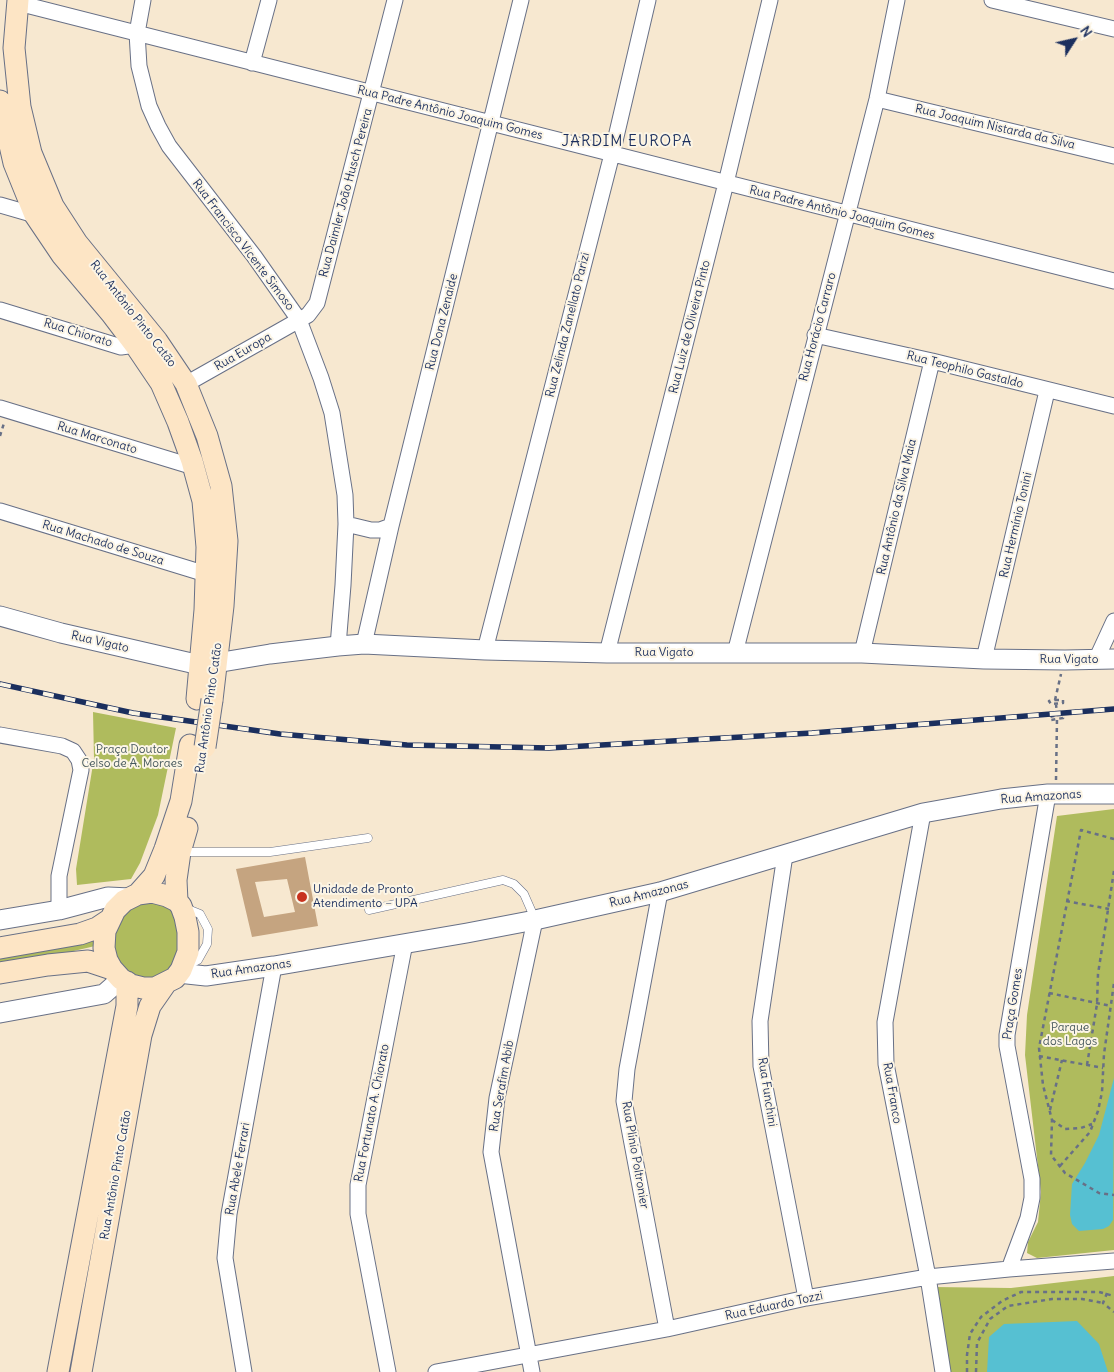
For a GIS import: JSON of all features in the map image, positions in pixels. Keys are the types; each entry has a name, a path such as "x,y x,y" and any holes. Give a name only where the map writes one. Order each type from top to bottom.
{"main road":[{"name":"Rua Antônio Pinto Catão","path":"18,2 14,48 20,107 31,154 54,206 77,243 157,341 186,384 207,436 221,486 226,541 224,606 208,664 198,746 195,800 180,852 176,880 179,904"},
{"name":"Rua Antônio Pinto Catão","path":"0,101 14,163 35,215 62,255 136,346 161,383 178,422 203,501 207,547 205,610 208,664"},
{"name":"Rua Antônio Pinto Catão","path":"123,905 154,876 166,849 198,746"},
{"path":"0,948 80,934 97,928 123,905 152,892 167,896 179,904 188,932 188,952 175,976 155,988 143,988 88,961 0,973"},
{"path":"120,977 107,960 104,948 105,931 123,905"},
{"name":"Rua Antônio Pinto Catão","path":"81,1372 141,1035 150,1006 175,976"},
{"name":"Rua Antônio Pinto Catão","path":"58,1372 127,1006 120,977"}],"street":[{"name":"Rua Francisco Vicente Simoso","path":"143,0 136,33 139,66 149,106 169,146 254,256 299,320 332,413 345,496 346,524 344,585 338,646"},
{"path":"252,63 268,0"},
{"name":"Rua Daimler João Husch Pereira","path":"299,320 308,315 317,303 395,0"},
{"name":"Rua Dona Zenaide","path":"364,644 391,526 521,0"},
{"name":"Rua Zelinda Zanellato Parizi","path":"485,650 612,154 648,0"},
{"name":"Rua Luiz de Oliveira Pinto","path":"607,653 726,183 770,0"},
{"name":"Rua Horácio Carraro","path":"736,653 815,335 848,214 876,99 897,0"},
{"path":"992,0 1114,29"},
{"name":"Rua Padre Antônio Joaquim Gomes","path":"18,2 1114,282"},
{"name":"Rua Joaquim Nistarda da Silva","path":"876,99 1114,156"},
{"path":"0,205 35,215"},
{"name":"Rua Chiorato","path":"0,310 121,346 136,346 157,341"},
{"name":"Rua Europa","path":"186,384 299,320"},
{"name":"Rua Teophilo Gastaldo","path":"815,335 932,361 1047,391 1114,406"},
{"name":"Rua Antônio da Silva Maia","path":"862,653 932,361"},
{"name":"Rua Hermínio Tonini","path":"984,659 1047,391"},
{"name":"Rua Marconato","path":"0,408 194,468"},
{"name":"Rua Machado de Souza","path":"0,511 206,574"},
{"path":"346,524 370,530 380,530 391,526"},
{"name":"Rua Vigato","path":"0,616 61,632 208,664 270,654 364,644 485,650 607,653 862,653 984,659 1105,659"},
{"path":"1105,659 1114,621"},
{"path":"0,735 62,746 73,751 79,760 81,770 60,876 59,910"},
{"name":"Rua Amazonas","path":"175,976 206,976 274,966 535,920 660,892 924,814 1001,799 1052,794 1114,794"},
{"name":"Praça Gomes","path":"1009,1269 1028,1218 1032,1198 1032,1180 1007,1046 1007,1035 1052,794"},
{"name":"Rua Franco","path":"924,814 885,1022 886,1064 928,1277 943,1372"},
{"name":"Rua Funchini","path":"785,855 760,1021 761,1066 806,1298"},
{"name":"Rua Plínio Poltronier","path":"660,892 627,1069 624,1101 667,1329"},
{"path":"0,920 59,910 108,897 123,905"},
{"name":"Rua Serafim Abib","path":"532,1372 491,1152 497,1098 535,920"},
{"name":"Rua Fortunato A. Chiorato","path":"388,1372 358,1214 358,1185 405,943"},
{"name":"Rua Abele Ferrari","path":"244,1372 225,1258 229,1214 274,966"},
{"path":"0,1014 104,994 120,977"},
{"name":"Rua Eduardo Tozzi","path":"436,1372 667,1329 806,1298 928,1277 1114,1261"}],"lane":[{"path":"180,852 270,852 368,838"},
{"path":"369,910 503,880 514,884 524,894 535,920"}],"path":[{"path":"1052,794 1057,717 1055,702 1065,660"},
{"path":"1114,839 1081,830 1038,1048 1043,1085 1052,1120 1051,1154 1065,1173 1099,1193 1114,1195"},
{"path":"1087,1065 1097,1004 1098,974 1114,871"},
{"path":"1066,901 1109,909"},
{"path":"1060,1166 1090,1132 1093,1123 1102,1092 1103,1068 1114,983"},
{"path":"1049,993 1111,1006"},
{"path":"1040,1056 1103,1068"},
{"path":"1050,1110 1062,1060"},
{"path":"1052,1120 1065,1129 1081,1128 1093,1123"},
{"path":"967,1372 970,1334 981,1317 1002,1301 1021,1292 1107,1293 1114,1291"},
{"path":"1107,1293 1114,1296"},
{"path":"1103,1303 1107,1293"},
{"path":"976,1372 977,1344 990,1318 1008,1306 1052,1300 1082,1299 1103,1303 1114,1312"}],"green space":[{"name":"Praça Doutor Celso de A. Moraes","path":"93,712 176,728 158,815 140,863 131,879 77,885 76,869 94,758"},
{"name":"Parque dos Lagos","path":"1114,809 1114,1250 1037,1258 1027,1253 1028,1242 1038,1222 1041,1192 1025,1055 1027,1015 1057,816"},
{"path":"145,899 170,908 178,920 181,934 175,966 165,976 142,982 112,958 114,920"},
{"path":"97,934 95,946 44,958 0,965 0,953"},
{"path":"1114,1276 1114,1372 948,1372 934,1287 1011,1288"}],"water":[{"path":"1114,1078 1113,1220 1109,1226 1103,1229 1079,1231 1072,1224 1070,1215 1072,1184 1099,1135"},
{"path":"1077,1321 1099,1344 1108,1372 987,1372 989,1337 1004,1324"}],"building":[{"name":"Unidade de Pronto Atendimento – UPA","path":"305,857 318,926 252,937 236,869","holes":["287,879 295,912 264,917 255,882"]}],"railway":[{"path":"0,684 133,713 280,734 407,745 549,748 812,733 1114,709"}],"place":[{"name":"Unidade de Pronto Atendimento – UPA","path":"302,897"}],"district":[{"name":"JARDIM EUROPA","path":"627,142"}]}
